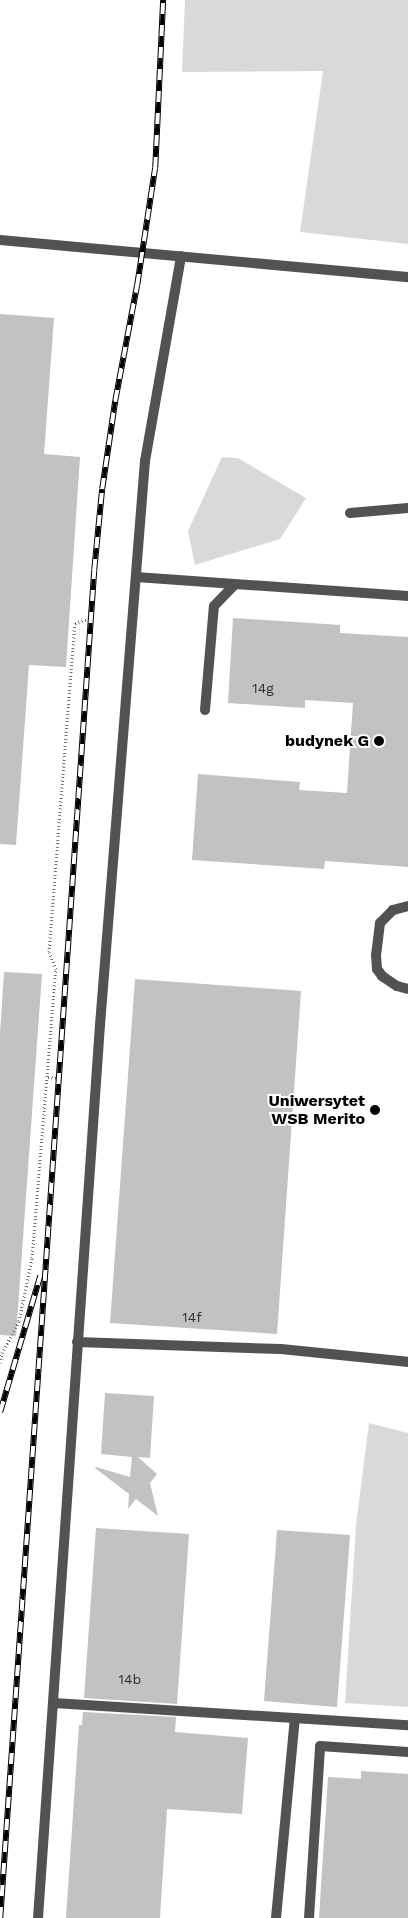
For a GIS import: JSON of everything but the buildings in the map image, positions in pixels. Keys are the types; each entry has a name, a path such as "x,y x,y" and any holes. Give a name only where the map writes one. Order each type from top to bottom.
{"lane":[{"path":"0,240 408,277"},
{"path":"38,1918 77,1342 145,462 180,256"},
{"path":"350,513 408,508"},
{"path":"136,577 408,596"},
{"path":"205,710 214,606 235,584"},
{"path":"408,906 393,910 380,923 376,955 378,970 382,976 397,986 408,989"},
{"path":"77,1342 281,1349 408,1362"},
{"path":"54,1703 408,1725"},
{"path":"276,1918 295,1718"},
{"path":"309,1918 320,1746 408,1752"}],"path":[{"path":"0,1363 2,1353 19,1321 32,1258 56,969 49,952 75,623 91,618"},
{"path":"48,1077 60,1078"}],"shaded area":[{"path":"185,0 408,0 408,244 300,232 323,71 182,72"},
{"path":"222,457 238,458 306,498 280,539 195,565 188,531"},
{"path":"369,1423 408,1433 408,1707 345,1703 356,1525"}],"railway":[{"path":"0,1918 94,570 102,489 115,401 137,285 155,168 163,0"},
{"path":"0,1412 40,1276"}],"place":[{"name":"budynek G","path":"379,741"},
{"name":"Uniwersytet WSB Merito","path":"375,1110"}]}
